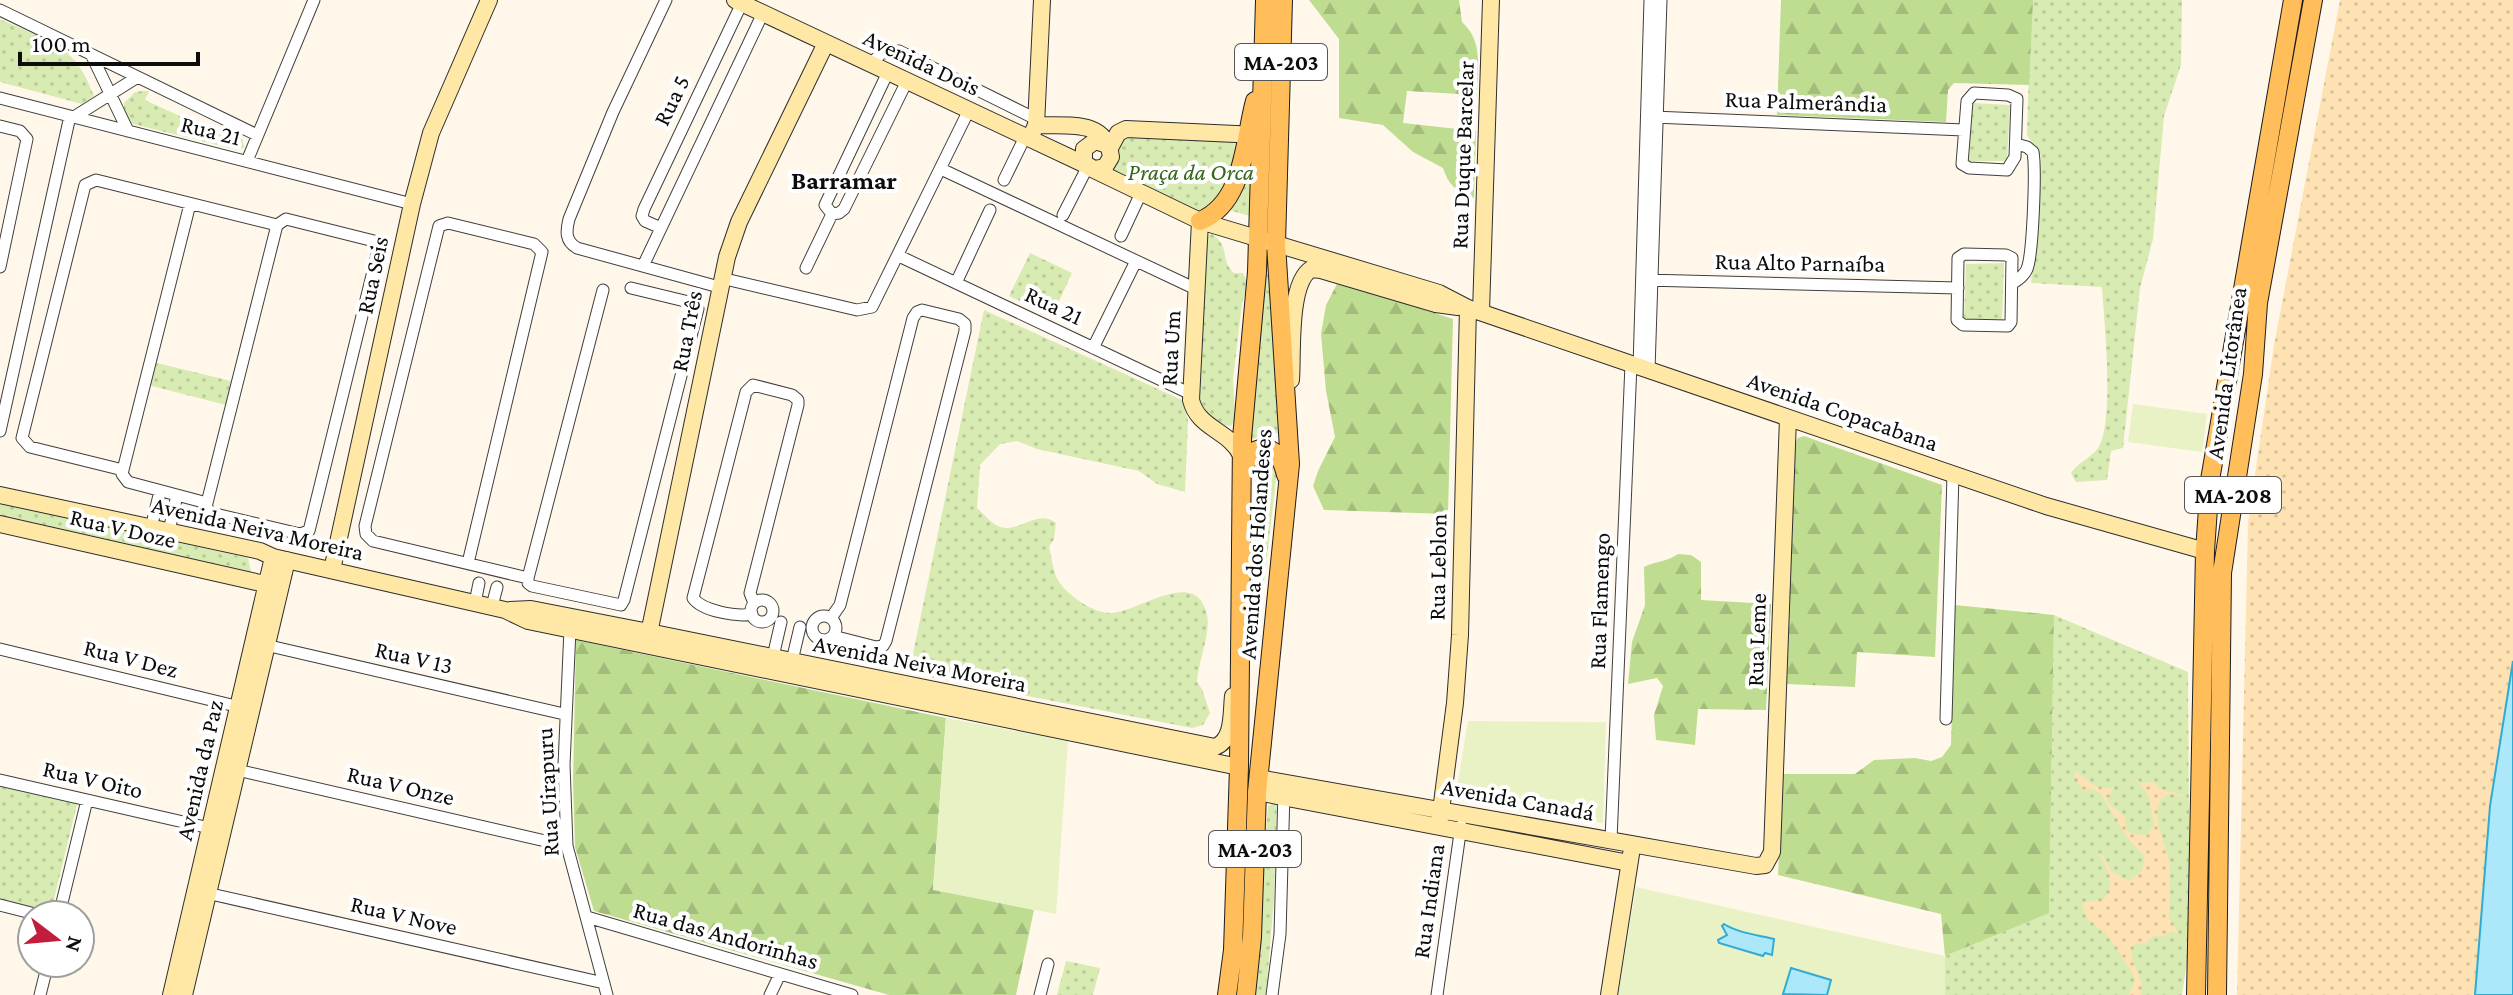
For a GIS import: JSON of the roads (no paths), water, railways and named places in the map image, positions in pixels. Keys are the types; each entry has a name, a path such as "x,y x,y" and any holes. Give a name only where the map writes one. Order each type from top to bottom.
{"main road":[{"name":"MA-203","path":"1254,135 1263,75 1265,0"},
{"name":"Avenida dos Holandeses","path":"1246,995 1252,937 1258,785 1287,489 1289,428 1276,244 1283,0"},
{"name":"Avenida Litorânea","path":"2196,995 2205,551 2210,480 2293,0"},
{"name":"Avenida Litorânea","path":"2216,987 2222,583 2253,374 2258,303 2313,0"},
{"name":"Avenida dos Holandeses","path":"1227,995 1233,950 1239,767 1241,455 1245,374 1257,272 1254,135"},
{"path":"1200,221 1219,209 1233,189 1254,135"},
{"path":"1257,272 1262,258 1276,244"},
{"path":"2223,395 2236,397 2240,402 2234,438 2238,461"},
{"path":"1241,480 1251,453 1260,448 1269,449 1283,463 1287,489"},
{"path":"2196,935 2201,951 2201,979 2216,987"}],"street":[{"path":"247,161 314,0"},
{"name":"Rua Seis","path":"332,570 412,204 439,113 489,0"},
{"path":"666,0 613,112 566,229 569,241 577,248 643,266 865,310 872,307 878,298 969,110"},
{"path":"1004,180 1032,130 1042,0"},
{"name":"Rua Duque Barcelar","path":"1474,310 1491,0"},
{"path":"1650,0 1652,117"},
{"path":"1652,117 1661,0"},
{"name":"Avenida Dois","path":"739,2 969,110 1032,130 1089,167"},
{"name":"Rua 5","path":"661,228 645,221 642,216 739,2"},
{"path":"0,10 257,135"},
{"path":"643,266 763,13"},
{"name":"Rua Três","path":"648,639 720,282 739,222 826,43"},
{"path":"870,64 882,53 899,51 1032,130 1094,129 1103,135 1109,159"},
{"path":"91,56 128,131"},
{"path":"832,214 825,205 888,72"},
{"path":"0,431 72,117 136,78"},
{"path":"806,268 832,214 844,209 907,81"},
{"path":"1978,93 2013,96 2018,105 2016,144 2014,162 2007,170 1969,168 1962,164 1967,101 1971,96 1978,93"},
{"name":"Rua 21","path":"0,98 412,204"},
{"name":"Rua Palmerândia","path":"1652,117 1964,130"},
{"name":"Rua Flamengo","path":"1611,840 1647,280 1652,117"},
{"path":"1258,238 1200,221 1141,193 1109,159 1095,141 1086,145 1083,158 1089,167 1098,170 1109,159 1118,133 1126,129 1254,135 1279,124"},
{"path":"0,126 23,133 27,143 0,267"},
{"path":"2013,283 2023,275 2029,261 2034,170 2033,152 2016,144"},
{"path":"1063,215 1089,167"},
{"path":"941,169 1196,289"},
{"path":"123,470 30,447 22,438 83,188 96,180 277,225"},
{"path":"1121,236 1141,193"},
{"path":"190,204 123,477 128,482 207,503"},
{"path":"956,283 990,210"},
{"path":"286,219 374,241 378,248 310,528 300,534 211,513 207,511 207,503 277,225 286,219"},
{"name":"Rua Um","path":"1200,221 1191,394 1193,407 1199,419 1227,436 1241,455"},
{"path":"468,563 542,252 534,244 446,222 438,230 365,531 373,541 528,578"},
{"name":"Avenida Copacabana","path":"1258,238 1439,293 1474,310 2046,506 2205,551"},
{"path":"1964,254 2009,256 2013,261 2011,322 2005,327 1959,323 1958,288 1958,258 1964,254"},
{"name":"Rua 21","path":"899,256 1191,394"},
{"path":"1093,348 1136,261"},
{"name":"Avenida Copacabana","path":"1289,428 1296,295 1306,272 1321,270 1436,304 1474,310"},
{"name":"Rua Alto Parnaíba","path":"1647,280 1958,288"},
{"path":"603,290 528,583 617,606 624,600 698,311 693,303 631,288"},
{"path":"831,618 840,605 913,318 922,310 959,319 965,324 965,331 886,641 883,646 876,647 833,636"},
{"name":"Rua Leblon","path":"1440,818 1455,703 1460,635 1474,310"},
{"path":"771,664 776,620 770,603 764,600 753,608 741,615 700,606 693,598 746,392 753,385 792,395 798,402 750,593 753,608 759,621 776,620 806,629 819,639 827,640 833,636 836,624 831,618 819,616 806,629 790,668"},
{"name":"Rua Leme","path":"1768,863 1772,852 1788,418"},
{"path":"1946,719 1953,474"},
{"path":"151,528 160,491"},
{"name":"Avenida Neiva Moreira","path":"0,495 260,551 491,606 531,609 648,639 1239,767"},
{"path":"169,531 177,495"},
{"name":"Rua V Doze","path":"0,524 274,582"},
{"name":"Avenida da Paz","path":"184,995 202,892 280,558"},
{"path":"479,583 491,606"},
{"path":"491,606 497,587"},
{"name":"Avenida Neiva Moreira","path":"491,606 528,621 648,639"},
{"name":"Rua Uirapuru","path":"570,629 564,714 567,846 605,989"},
{"name":"Avenida Neiva Moreira","path":"790,668 1215,747 1222,744 1228,734 1239,642"},
{"name":"Rua V 13","path":"260,644 564,714"},
{"name":"Rua V Dez","path":"0,649 245,708"},
{"name":"Rua V Onze","path":"231,769 567,846"},
{"name":"Rua V Oito","path":"0,780 216,830"},
{"name":"Avenida Canadá","path":"1258,785 1462,822 1611,840 1756,866 1768,863"},
{"path":"1272,995 1280,934 1284,789"},
{"path":"63,899 87,800"},
{"name":"Avenida Canadá","path":"1462,822 1629,863"},
{"name":"Rua Indiana","path":"1437,995 1462,822"},
{"path":"1609,995 1633,844"},
{"name":"Avenida da Paz","path":"171,995 202,892"},
{"name":"Rua V Nove","path":"202,892 605,989"},
{"name":"Rua das Andorinhas","path":"587,917 852,995"},
{"path":"1040,995 1048,964"},
{"path":"770,995 780,974"}],"water":[{"path":"2513,661 2513,995 2475,995 2490,806"},
{"path":"1724,924 1742,932 1774,939 1772,955 1765,953 1763,956 1719,943 1718,940 1727,935 1722,926"},
{"path":"1791,968 1831,980 1827,995 1783,994"}],"district":[{"name":"Barramar","path":"844,180"}],"park label":[{"name":"Praça da Orca","path":"1191,171"}]}
